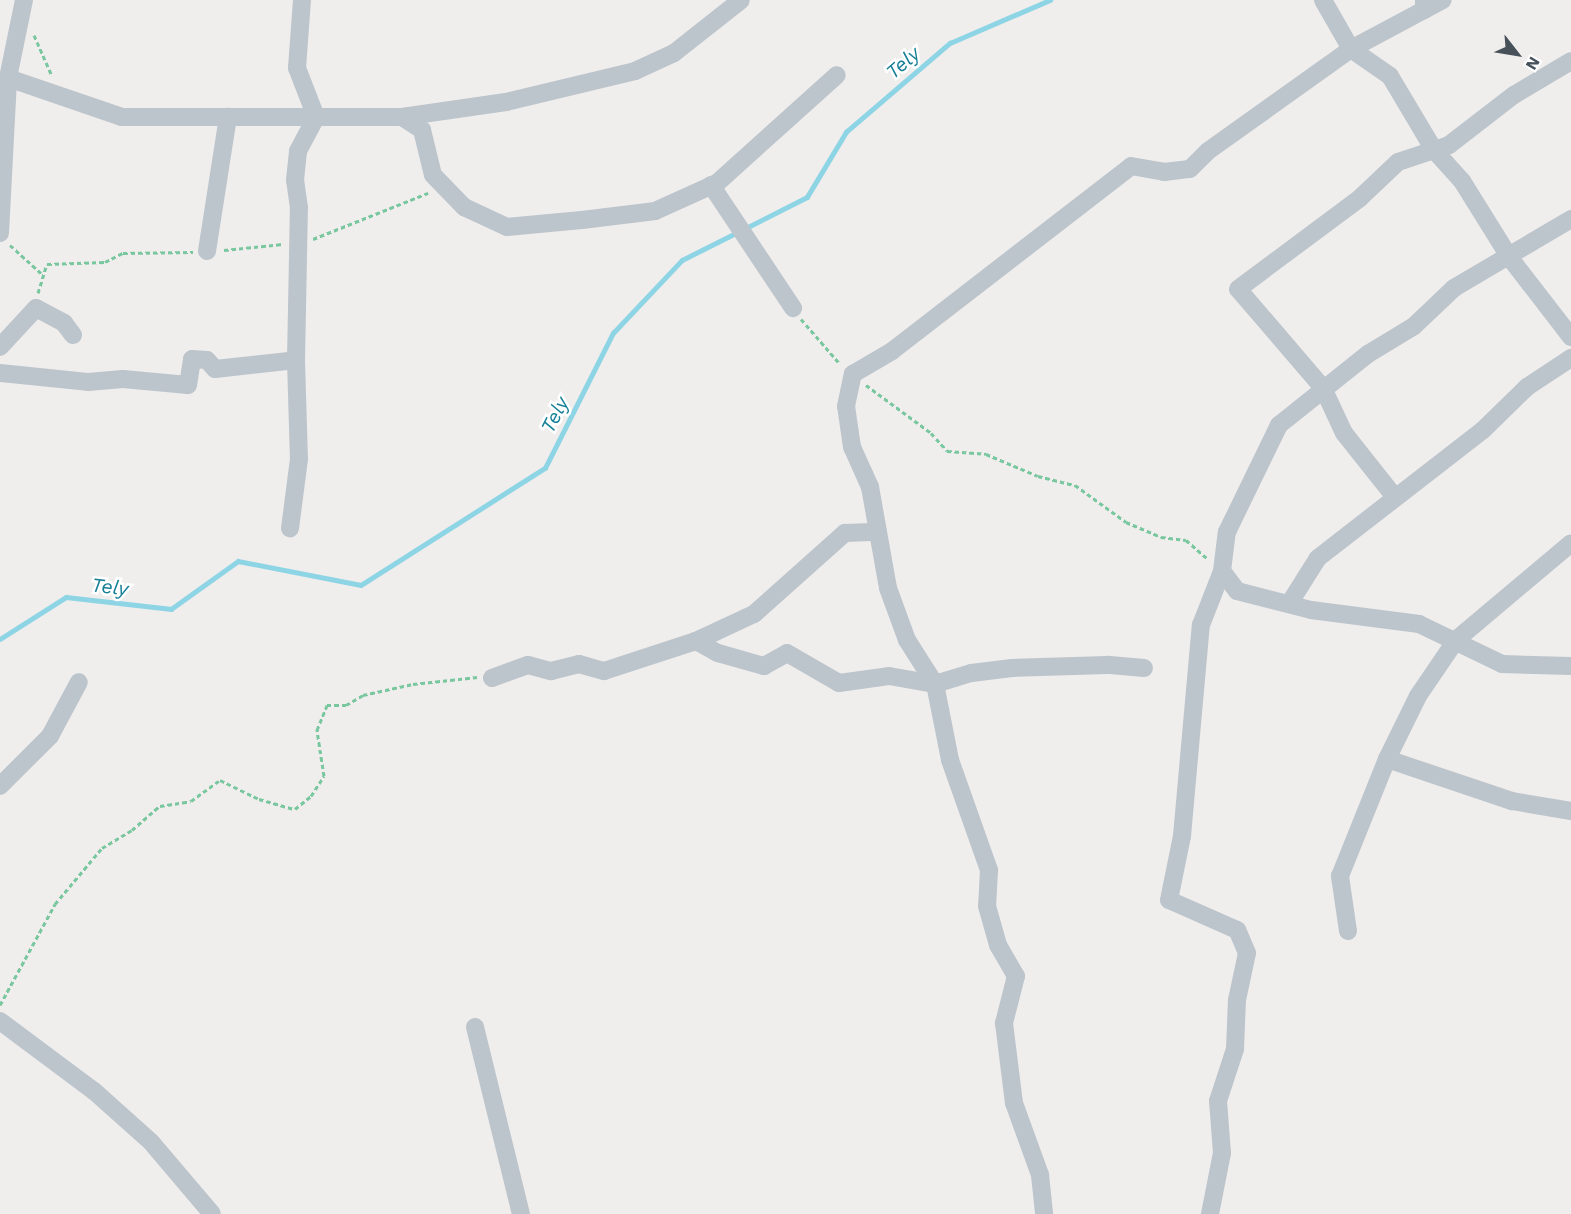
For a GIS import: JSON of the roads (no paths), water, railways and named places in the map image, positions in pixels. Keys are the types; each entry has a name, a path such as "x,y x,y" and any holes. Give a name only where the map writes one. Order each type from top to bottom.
{"street":[{"path":"290,528 299,459 296,360 298,152 316,117 297,68 302,0"},
{"path":"8,78 122,117 402,117 506,102 635,70 674,53 741,0"},
{"path":"1323,0 1351,49 1390,76 1434,150 1462,181 1510,258 1571,337"},
{"path":"1044,1214 1040,1175 1014,1103 1004,1023 1016,976 998,945 987,906 989,870 950,760 935,684 907,640 888,588 870,487 852,447 846,406 853,374 892,351 1131,166 1164,172 1190,169 1208,151 1351,49 1424,5 1443,0"},
{"path":"0,233 8,78 23,4"},
{"path":"1394,496 1344,433 1323,388 1238,289 1360,198 1398,162 1449,145 1514,95 1571,61"},
{"path":"402,117 422,130 433,176 464,207 507,227 655,211 711,185 837,75"},
{"path":"207,251 228,117"},
{"path":"711,185 793,308"},
{"path":"1210,1214 1222,1153 1218,1101 1235,1049 1237,1000 1247,953 1237,930 1169,900 1182,836 1186,760 1201,625 1222,571 1227,532 1279,425 1368,354 1413,326 1455,288 1510,258 1571,219"},
{"path":"0,347 36,308 64,323 73,335"},
{"path":"1289,604 1318,558 1394,496 1483,430 1527,387 1571,358"},
{"path":"0,373 88,382 123,379 188,385 192,359 207,360 215,369 296,360"},
{"path":"492,678 528,665 551,671 579,664 604,671 696,641 754,614 845,533 878,532"},
{"path":"1348,931 1340,876 1387,759 1418,696 1456,640 1571,543"},
{"path":"1222,571 1237,591 1289,604 1419,624 1502,664 1571,666"},
{"path":"696,641 718,653 764,666 787,653 839,683 889,676 935,684 971,673 1012,668 1107,665 1144,668"},
{"path":"0,786 51,736 79,682"},
{"path":"1387,759 1512,801 1571,812"},
{"path":"0,1021 94,1091 150,1142 212,1214"},
{"path":"476,1027 521,1214"}],"waterway":[{"name":"Tely","path":"746,228 807,197 846,132 950,43 1050,0"},
{"name":"Tely","path":"0,639 66,597 171,609 238,561 361,585 545,468 613,333 682,260 738,232"}]}
